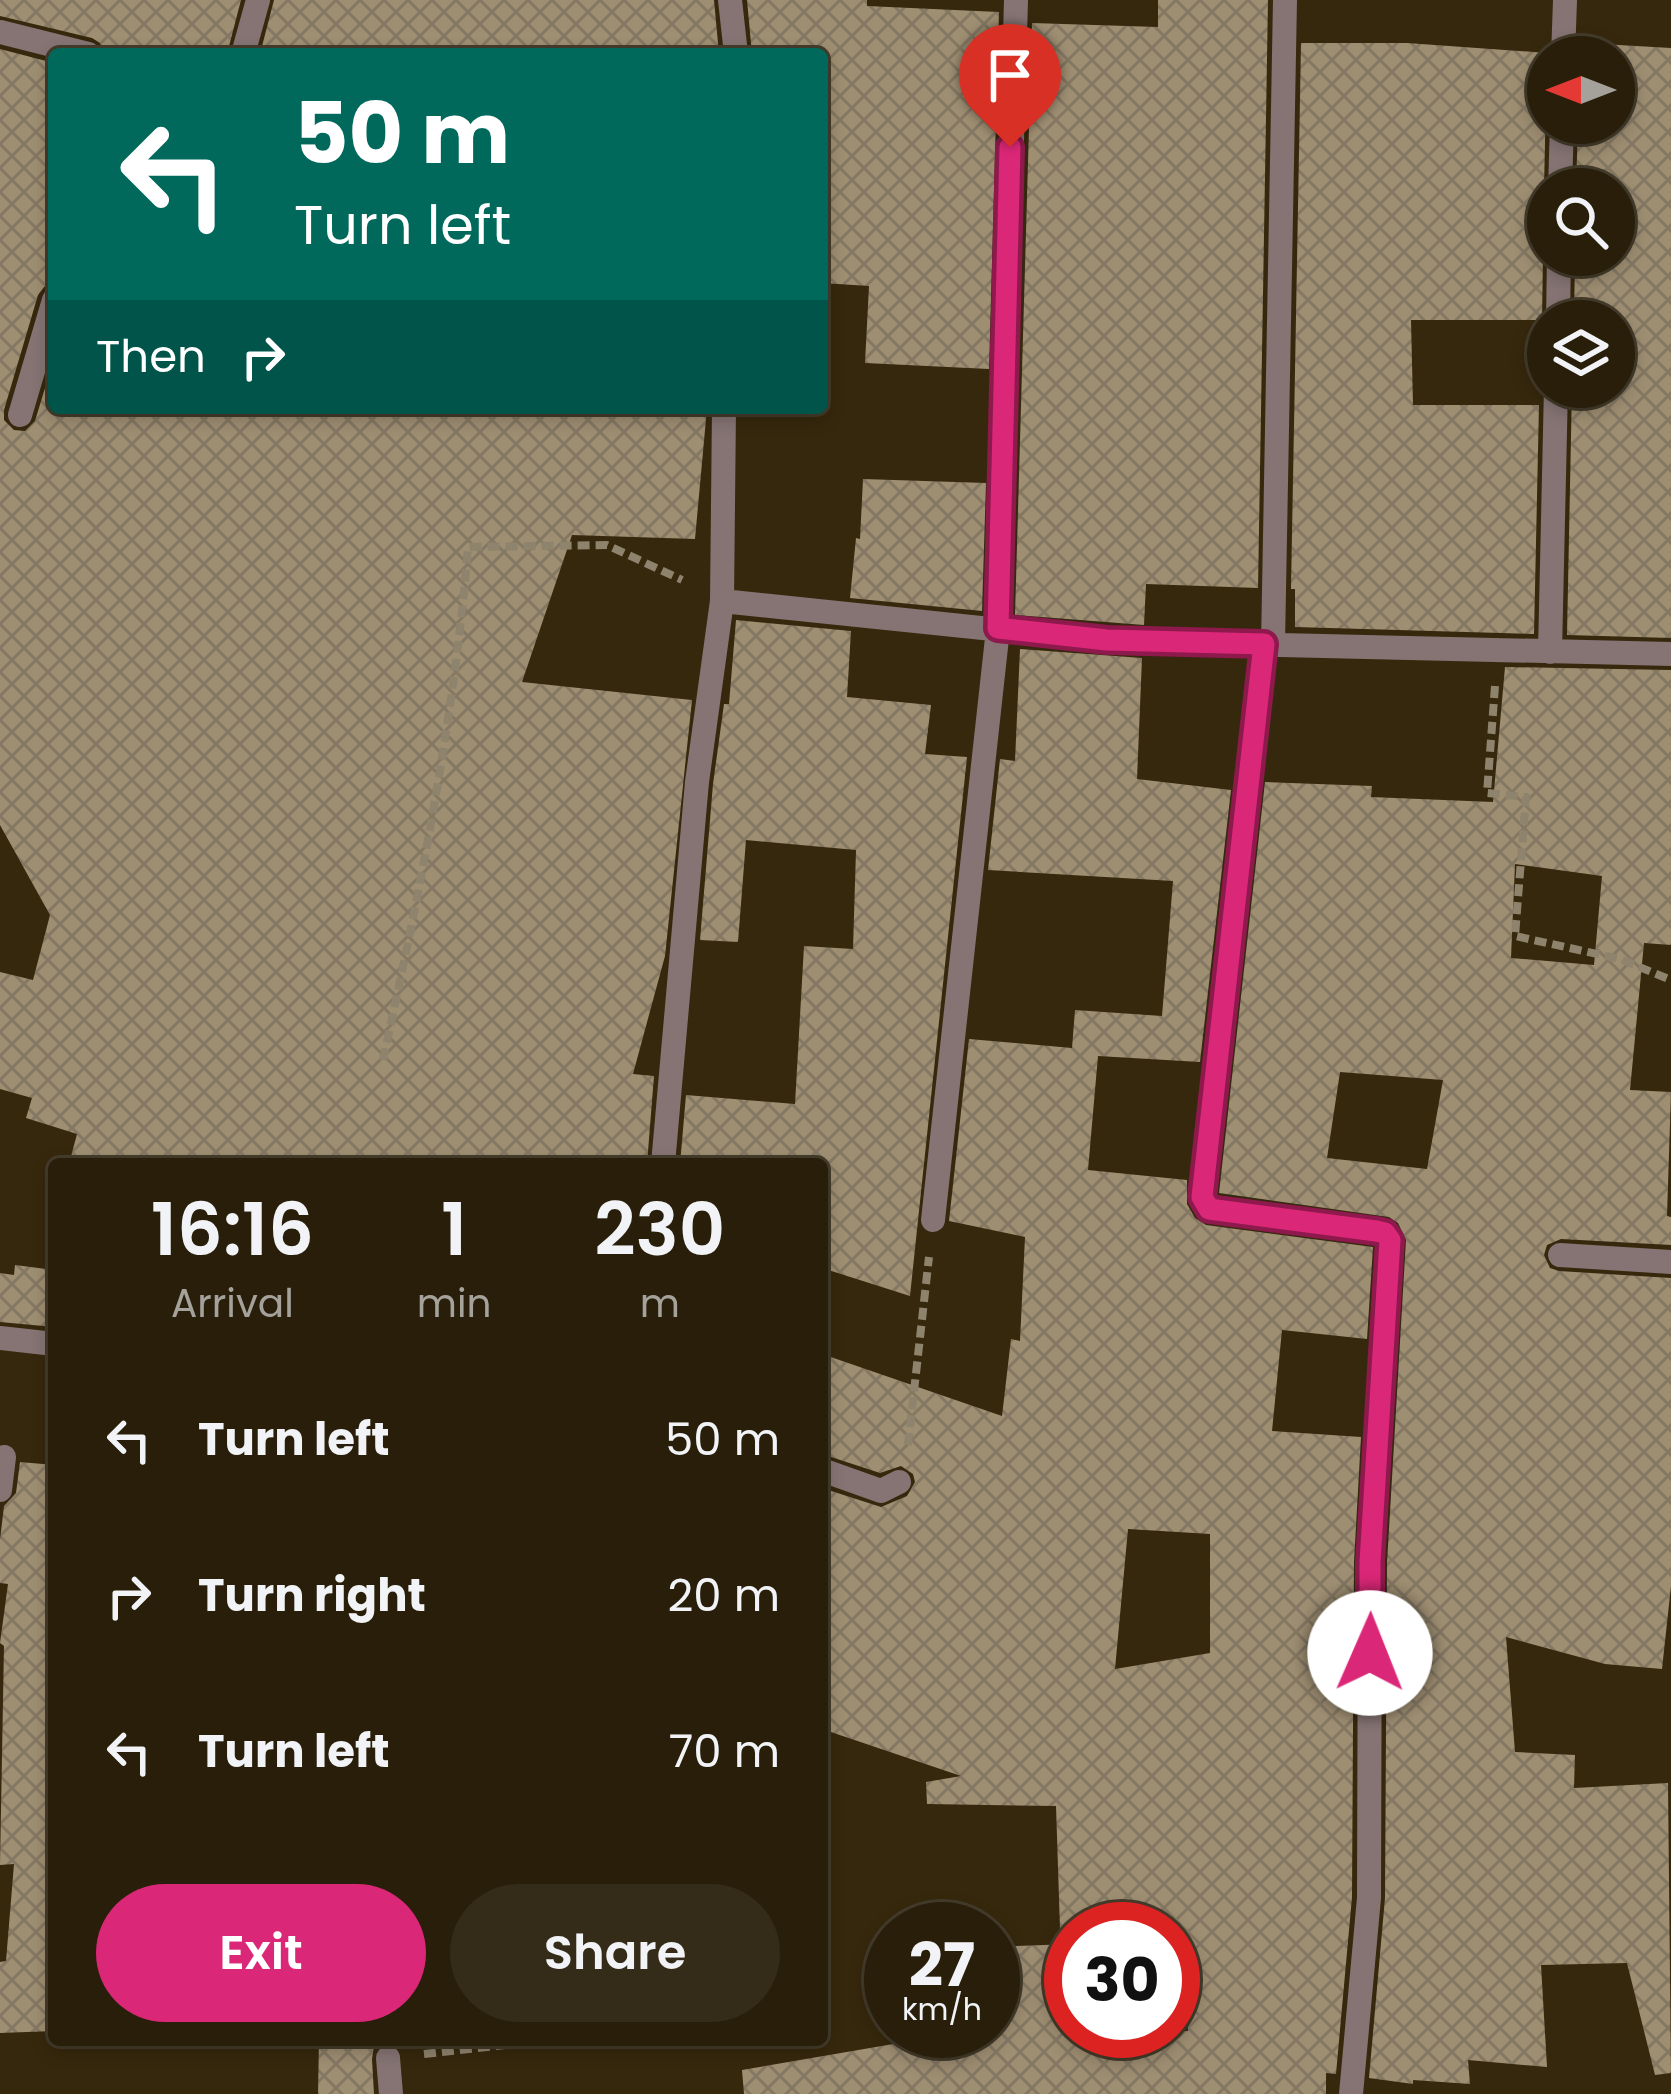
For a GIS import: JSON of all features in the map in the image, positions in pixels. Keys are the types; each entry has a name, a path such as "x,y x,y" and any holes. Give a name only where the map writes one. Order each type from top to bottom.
{"street":[{"path":"245,48 258,0"},
{"path":"730,0 735,48"},
{"path":"933,1220 998,628 1016,0"},
{"path":"1285,0 1269,644 1202,1197 1209,1209 1376,1231 1390,1240 1370,1562 1369,1898 1352,2094"},
{"path":"1563,36 1564,0"},
{"path":"0,32 64,48"},
{"path":"20,415 48,320"},
{"path":"1550,652 1556,408"},
{"path":"664,1158 697,782 722,601 724,414"},
{"path":"722,601 1107,640 1671,654"},
{"path":"1560,1255 1671,1262"},
{"path":"0,1338 48,1343"},
{"path":"0,1490 4,1456"},
{"path":"828,1471 881,1491 898,1482"},
{"path":"388,2058 391,2094"}],"path":[{"path":"383,1060 412,924 461,635 468,547 607,545 722,601"},
{"path":"1498,651 1487,793 1526,797 1515,936 1620,959 1671,980"},
{"path":"898,1482 908,1450 933,1220"},
{"path":"388,2058 497,2046"}],"building":[{"path":"0,0 241,0 229,48 102,48 92,38 0,16"},
{"path":"274,0 714,0 718,48 262,48"},
{"path":"747,0 867,0 867,6 999,12 989,369 865,363 869,286 828,283 828,48 751,48"},
{"path":"1158,0 1268,0 1258,588 1146,584 1144,625 1015,615 1032,23 1158,27"},
{"path":"1301,43 1407,43 1527,52 1527,144 1545,144 1544,168 1527,168 1527,276 1543,276 1542,300 1527,300 1527,320 1411,320 1413,405 1539,408 1534,634 1295,627 1295,589 1291,589"},
{"path":"1635,46 1671,48 1671,638 1567,635 1572,408 1635,408 1635,300 1574,300 1575,276 1635,276 1635,168 1577,168 1577,144 1635,144"},
{"path":"0,49 48,61 48,286 38,295 4,410 4,420 14,430 25,431 35,421 48,378 48,414 706,414 695,539 572,535 522,682 692,700 665,956 633,1074 654,1076 647,1158 71,1158 77,1134 26,1118 32,1098 0,1089 0,972 33,980 50,915 0,825"},
{"path":"863,479 986,483 982,611 850,598"},
{"path":"736,620 851,631 847,697 931,705 925,754 967,757 910,1296 828,1270 828,1158 681,1158 686,1095 795,1104 804,946 853,949 856,850 746,840 738,942 700,940 713,784 724,704 729,704"},
{"path":"1020,649 1142,658 1137,779 1231,790 1200,1062 1098,1056 1088,1170 1187,1180 1187,1204 1206,1225 1373,1247 1367,1339 1282,1330 1272,1431 1361,1437 1354,1562 1352,1897 1336,2074 1326,2073 1326,2094 744,2094 742,2070 864,2049 864,2058 1020,2058 1020,1946 1044,1945 1044,2058 1200,2058 1200,1902 1059,1902 1056,1806 927,1804 926,1782 961,1776 828,1731 828,1490 881,1507 907,1496 915,1482 913,1474 901,1466 880,1473 828,1456 828,1356 1002,1416 1011,1339 1020,1341 1025,1237 949,1221 969,1039 1072,1048 1075,1010 1162,1016 1173,881 988,870 1000,759 1015,761","holes":["1128,1529 1210,1534 1210,1653 1115,1669"]},
{"path":"1505,667 1671,670 1671,945 1644,943 1630,1090 1671,1092 1667,1216 1671,1217 1671,1245 1561,1239 1547,1245 1544,1255 1550,1268 1559,1271 1671,1278 1671,1586 1662,1669 1605,1664 1506,1637 1515,1752 1575,1755 1574,1788 1668,1783 1671,2073 1655,2075 1627,1963 1541,1965 1547,2067 1468,2060 1470,2084 1413,2080 1413,2084 1369,2078 1385,1898 1387,1563 1406,1240 1398,1223 1389,1217 1219,1193 1265,782 1372,786 1371,797 1493,802","holes":["1515,864 1602,876 1594,965 1511,958","1340,1072 1443,1080 1427,1169 1327,1158"]},
{"path":"15,1265 48,1269 48,1326 0,1322 0,1273 14,1275"},
{"path":"20,1462 48,1464 48,2031 0,2033 0,1962 6,1961 14,1864 0,1865 4,1646 0,1643 8,1584 0,1583 0,1540 4,1506 16,1493"},
{"path":"319,2046 374,2046 374,2094 318,2094"}],"route":[{"path":"1010,147 998,628 1107,640 1264,644 1202,1197 1209,1209 1376,1231 1390,1240 1370,1562 1370,1653"}]}
